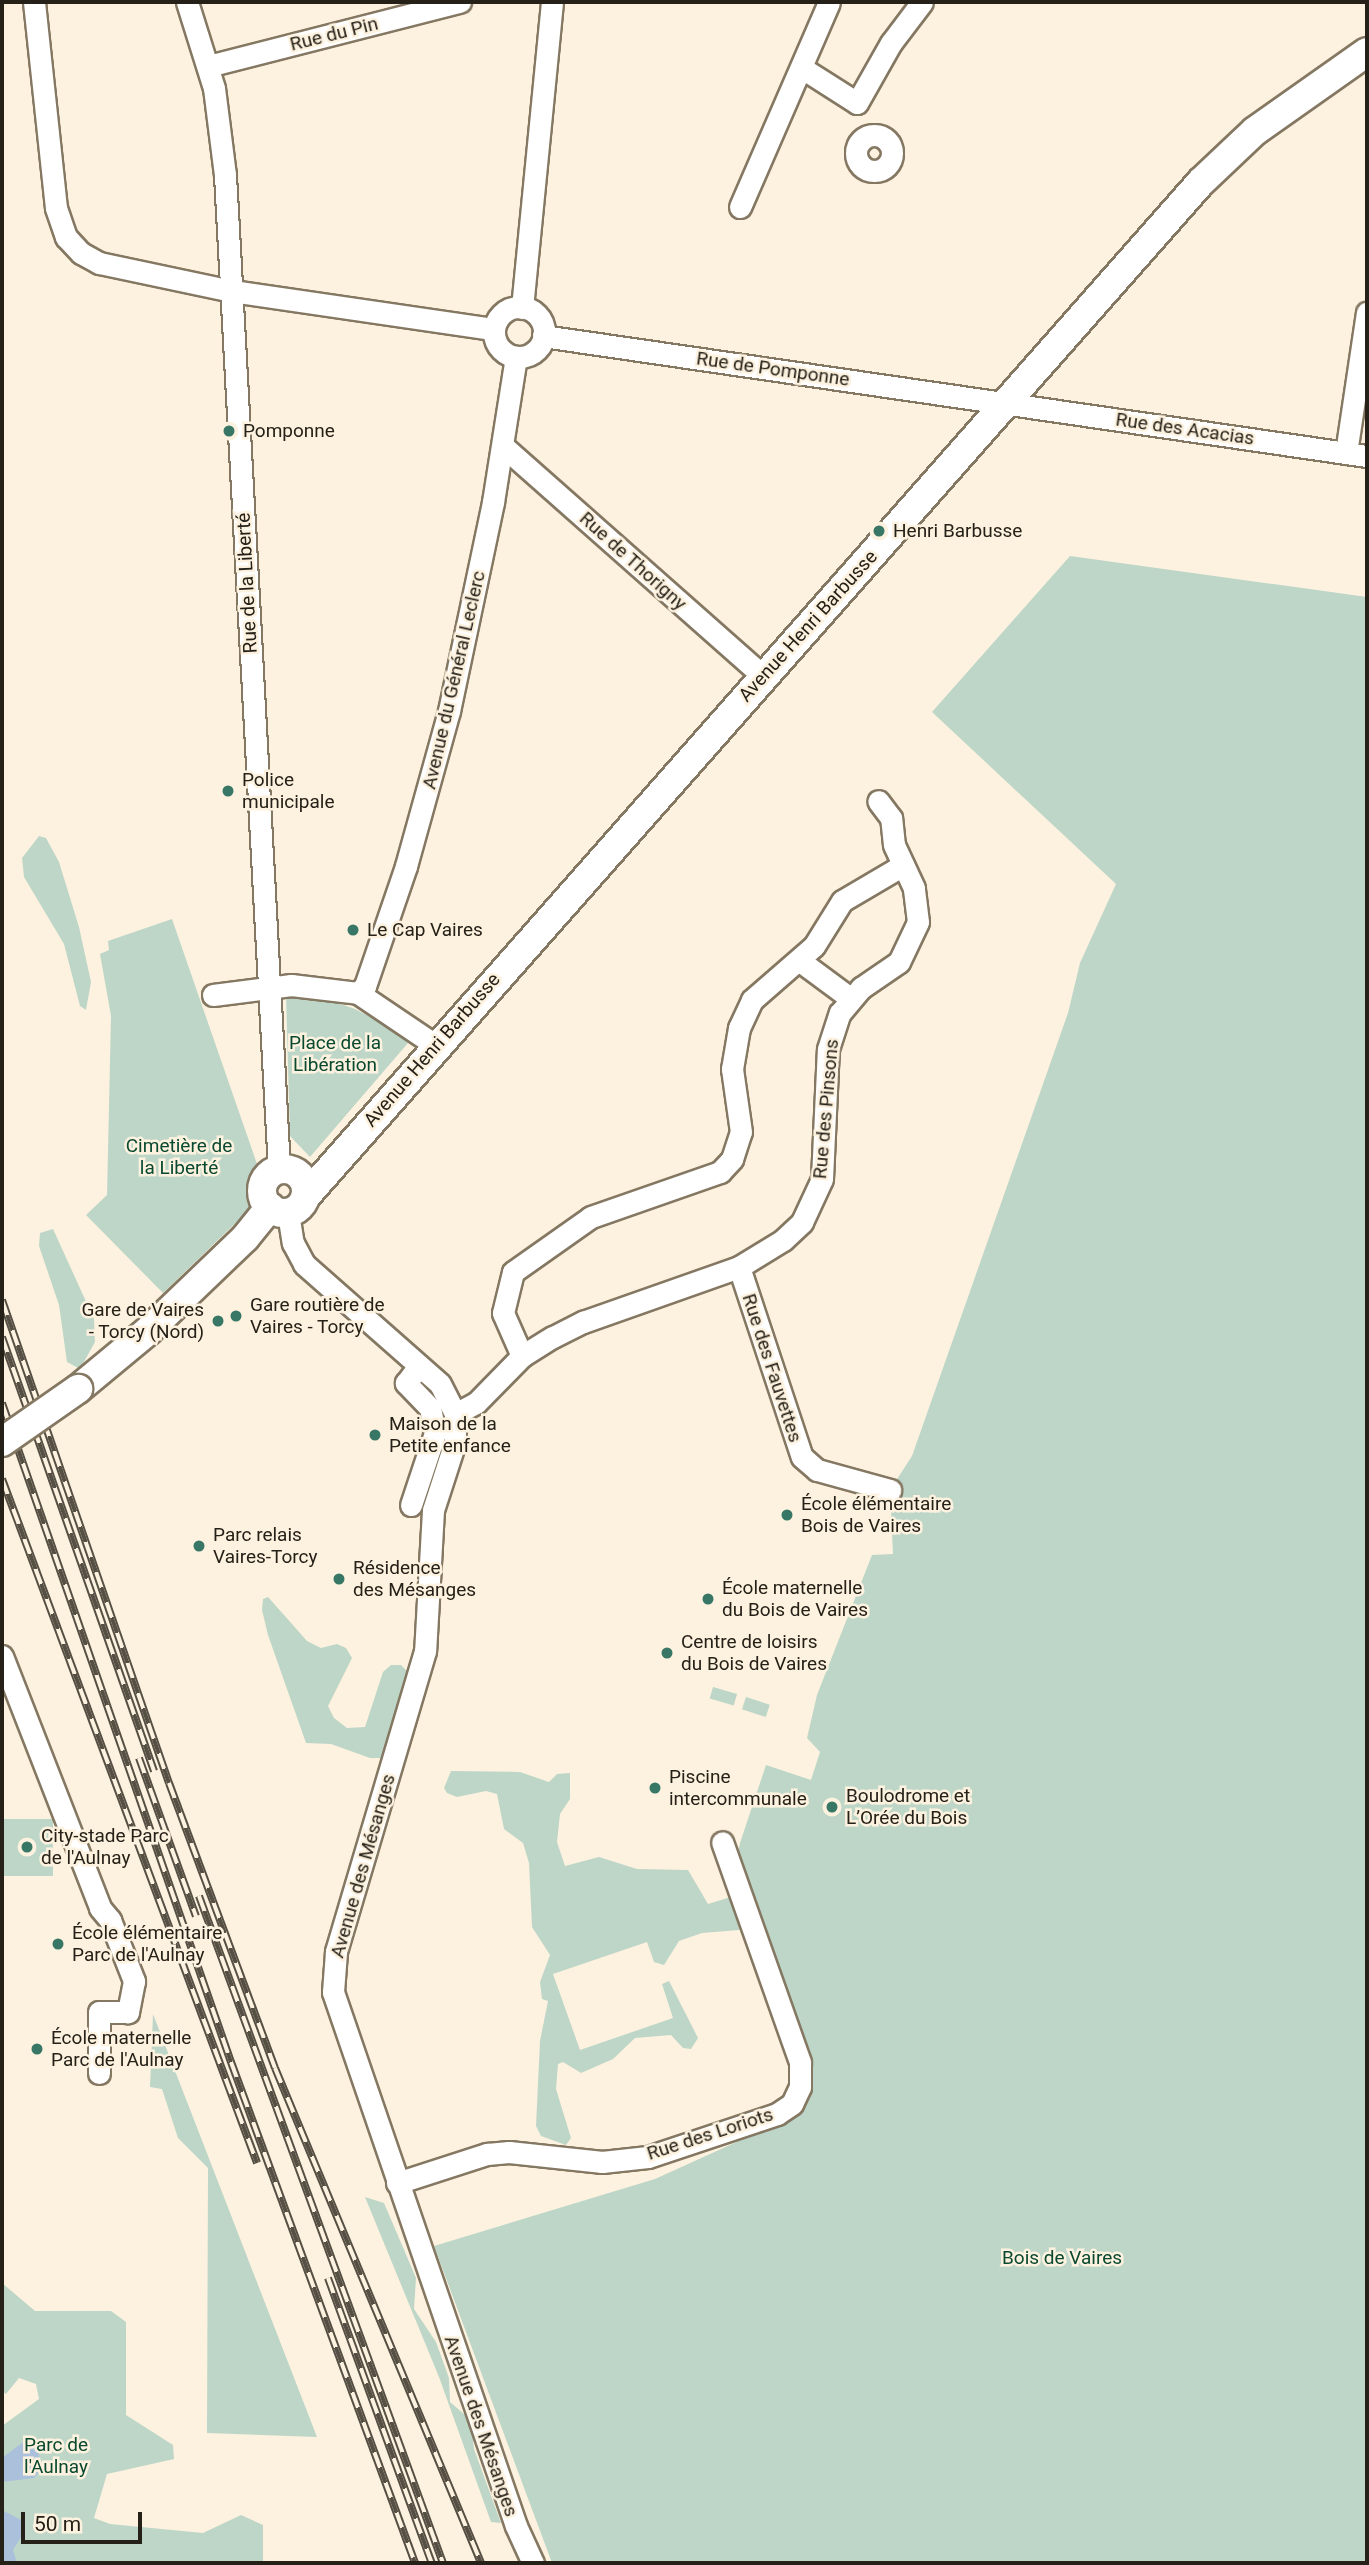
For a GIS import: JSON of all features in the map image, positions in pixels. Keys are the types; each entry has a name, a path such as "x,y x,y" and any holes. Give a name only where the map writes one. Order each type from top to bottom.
{"main road":[{"name":"Avenue Henri Barbusse","path":"288,1192 331,1166 1003,403 1235,148 1367,52"},
{"path":"2,1442 78,1388 148,1331 245,1238 288,1192"}],"street":[{"path":"34,2 56,208 66,237 99,263 232,291 494,329"},
{"name":"Rue de la Liberté","path":"187,2 208,66 222,138 270,986 288,1192"},
{"name":"Rue du Pin","path":"208,66 460,2"},
{"path":"522,308 552,2"},
{"path":"740,207 803,68 829,2"},
{"path":"857,103 891,43 922,2"},
{"path":"803,68 857,103 868,136"},
{"path":"522,308 536,314 544,336 535,351 516,357 500,349 494,329 501,315 522,308"},
{"path":"1357,454 1367,313"},
{"name":"Rue de Pomponne","path":"544,336 1003,403"},
{"name":"Avenue du Général Leclerc","path":"358,993 371,972 441,742 503,446 516,357"},
{"name":"Rue des Acacias","path":"1003,403 1357,454"},
{"name":"Rue de Thorigny","path":"503,446 763,676"},
{"path":"800,961 850,998 899,962 914,938 918,905 902,865 891,818 878,801"},
{"path":"522,1356 503,1313 507,1283 524,1261 591,1217 720,1172 732,1159 741,1132 732,1069 739,1028 762,988 800,961 842,901 902,865"},
{"path":"213,995 270,986 358,993 435,1045"},
{"name":"Rue des Pinsons","path":"455,1414 476,1403 522,1356 583,1322 739,1267 783,1240 815,1202 824,1159 828,1049 850,998"},
{"path":"288,1192 293,1244 304,1264 413,1375 430,1408 435,1433 411,1506"},
{"name":"Rue des Fauvettes","path":"739,1267 802,1457 817,1470 890,1490"},
{"path":"413,1375 440,1384 455,1414"},
{"name":"Avenue des Mésanges","path":"455,1414 455,1442 433,1510 425,1651 335,1952 332,1977 337,2007 397,2183 516,2526 533,2563"},
{"path":"2,1656 100,1908 110,1920 135,1982 128,2012 99,2012 99,2073"},
{"name":"Rue des Loriots","path":"397,2183 487,2154 509,2152 602,2162 648,2157 776,2114 792,2104 800,2087 800,2062 722,1842"}],"green space":[{"name":"Bois de Vaires","path":"1070,556 1367,597 1367,2563 552,2563 434,2246 655,2179 785,2120 808,2061 737,1857 740,1843 766,1765 811,1780 820,1752 807,1738 817,1695 872,1555 893,1554 890,1490 912,1456 1068,1013 1080,963 1116,884 932,712"},
{"path":"39,836 46,838 59,862 79,927 91,982 86,1010 80,1006 64,944 24,877 22,858"},
{"name":"Cimetière de la Liberté","path":"172,919 257,1164 247,1183 250,1209 163,1293 86,1215 107,1195 111,1016 100,954 109,950 108,941"},
{"name":"Place de la Libération","path":"286,995 326,999 355,1009 396,1030 408,1043 310,1157 290,1136"},
{"path":"53,1229 94,1319 95,1342 80,1369 67,1362 59,1305 39,1246 40,1233"},
{"path":"268,1597 307,1641 321,1648 337,1644 346,1648 352,1658 328,1706 334,1718 347,1728 365,1727 383,1672 391,1665 401,1665 408,1672 387,1758 370,1758 331,1744 306,1743 268,1635 262,1610 263,1599"},
{"path":"713,1687 737,1694 734,1705 710,1699"},
{"path":"746,1697 770,1705 766,1717 742,1709"},
{"path":"451,1771 520,1772 549,1782 557,1774 570,1773 570,1799 560,1814 557,1842 565,1866 599,1857 637,1869 688,1870 708,1904 734,1896 743,1922 739,1930 702,1933 679,1941 664,1965 654,1962 647,1942 553,1974 580,2050 673,2018 662,1984 669,1981 698,2038 691,2049 683,2048 671,2035 635,2038 613,2059 581,2073 563,2062 558,2064 556,2089 571,2138 566,2145 541,2136 536,2126 540,2041 548,2001 542,1999 540,1982 550,1955 532,1927 529,1863 523,1843 504,1829 497,1794 486,1791 457,1797 447,1793 444,1788"},
{"name":"City-stade Parc de l'Aulnay","path":"2,1819 53,1819 53,1876 2,1876"},
{"path":"153,2014 317,2437 207,2433 208,2168 178,2138 162,2089 150,2087"},
{"path":"365,2197 384,2203 416,2278 414,2309 436,2342 449,2378 450,2402 471,2420 474,2449 501,2523 491,2522 439,2377"},
{"name":"Parc de l'Aulnay","path":"2,2283 35,2311 111,2311 126,2322 126,2415 173,2445 174,2459 107,2474 94,2518 110,2524 203,2533 241,2515 263,2525 263,2563 2,2563 2,2426 39,2399 36,2384 19,2378 6,2394 2,2391"}],"water":[{"path":"22,2443 38,2451 42,2468 34,2478 2,2482 2,2458"},
{"path":"2,2510 23,2521 23,2534 13,2550 17,2563 2,2563"}],"railway":[{"path":"2,1300 169,1783 275,2068 481,2563"},
{"path":"2,1337 154,1771"},
{"path":"2,1403 231,2062 415,2563"},
{"path":"2,1479 257,2163"},
{"path":"139,1758 196,1916"},
{"path":"199,1896 443,2563"},
{"path":"328,2278 432,2563"}],"place":[{"name":"Pomponne","path":"229,431"},
{"name":"Henri Barbusse","path":"879,531"},
{"name":"Police municipale","path":"228,791"},
{"name":"Le Cap Vaires","path":"353,930"},
{"name":"Gare routière de Vaires - Torcy","path":"236,1316"},
{"name":"Gare de Vaires - Torcy (Nord)","path":"218,1321"},
{"name":"Maison de la Petite enfance","path":"375,1435"},
{"name":"École élémentaire Bois de Vaires","path":"787,1515"},
{"name":"Parc relais Vaires-Torcy","path":"199,1546"},
{"name":"Résidence des Mésanges","path":"339,1579"},
{"name":"École maternelle du Bois de Vaires","path":"708,1599"},
{"name":"Centre de loisirs du Bois de Vaires","path":"667,1653"},
{"name":"Piscine intercommunale","path":"655,1788"},
{"name":"Boulodrome et L’Orée du Bois","path":"832,1807"},
{"name":"City-stade Parc de l'Aulnay","path":"27,1847"},
{"name":"École élémentaire Parc de l'Aulnay","path":"58,1944"},
{"name":"École maternelle Parc de l'Aulnay","path":"37,2049"}]}
